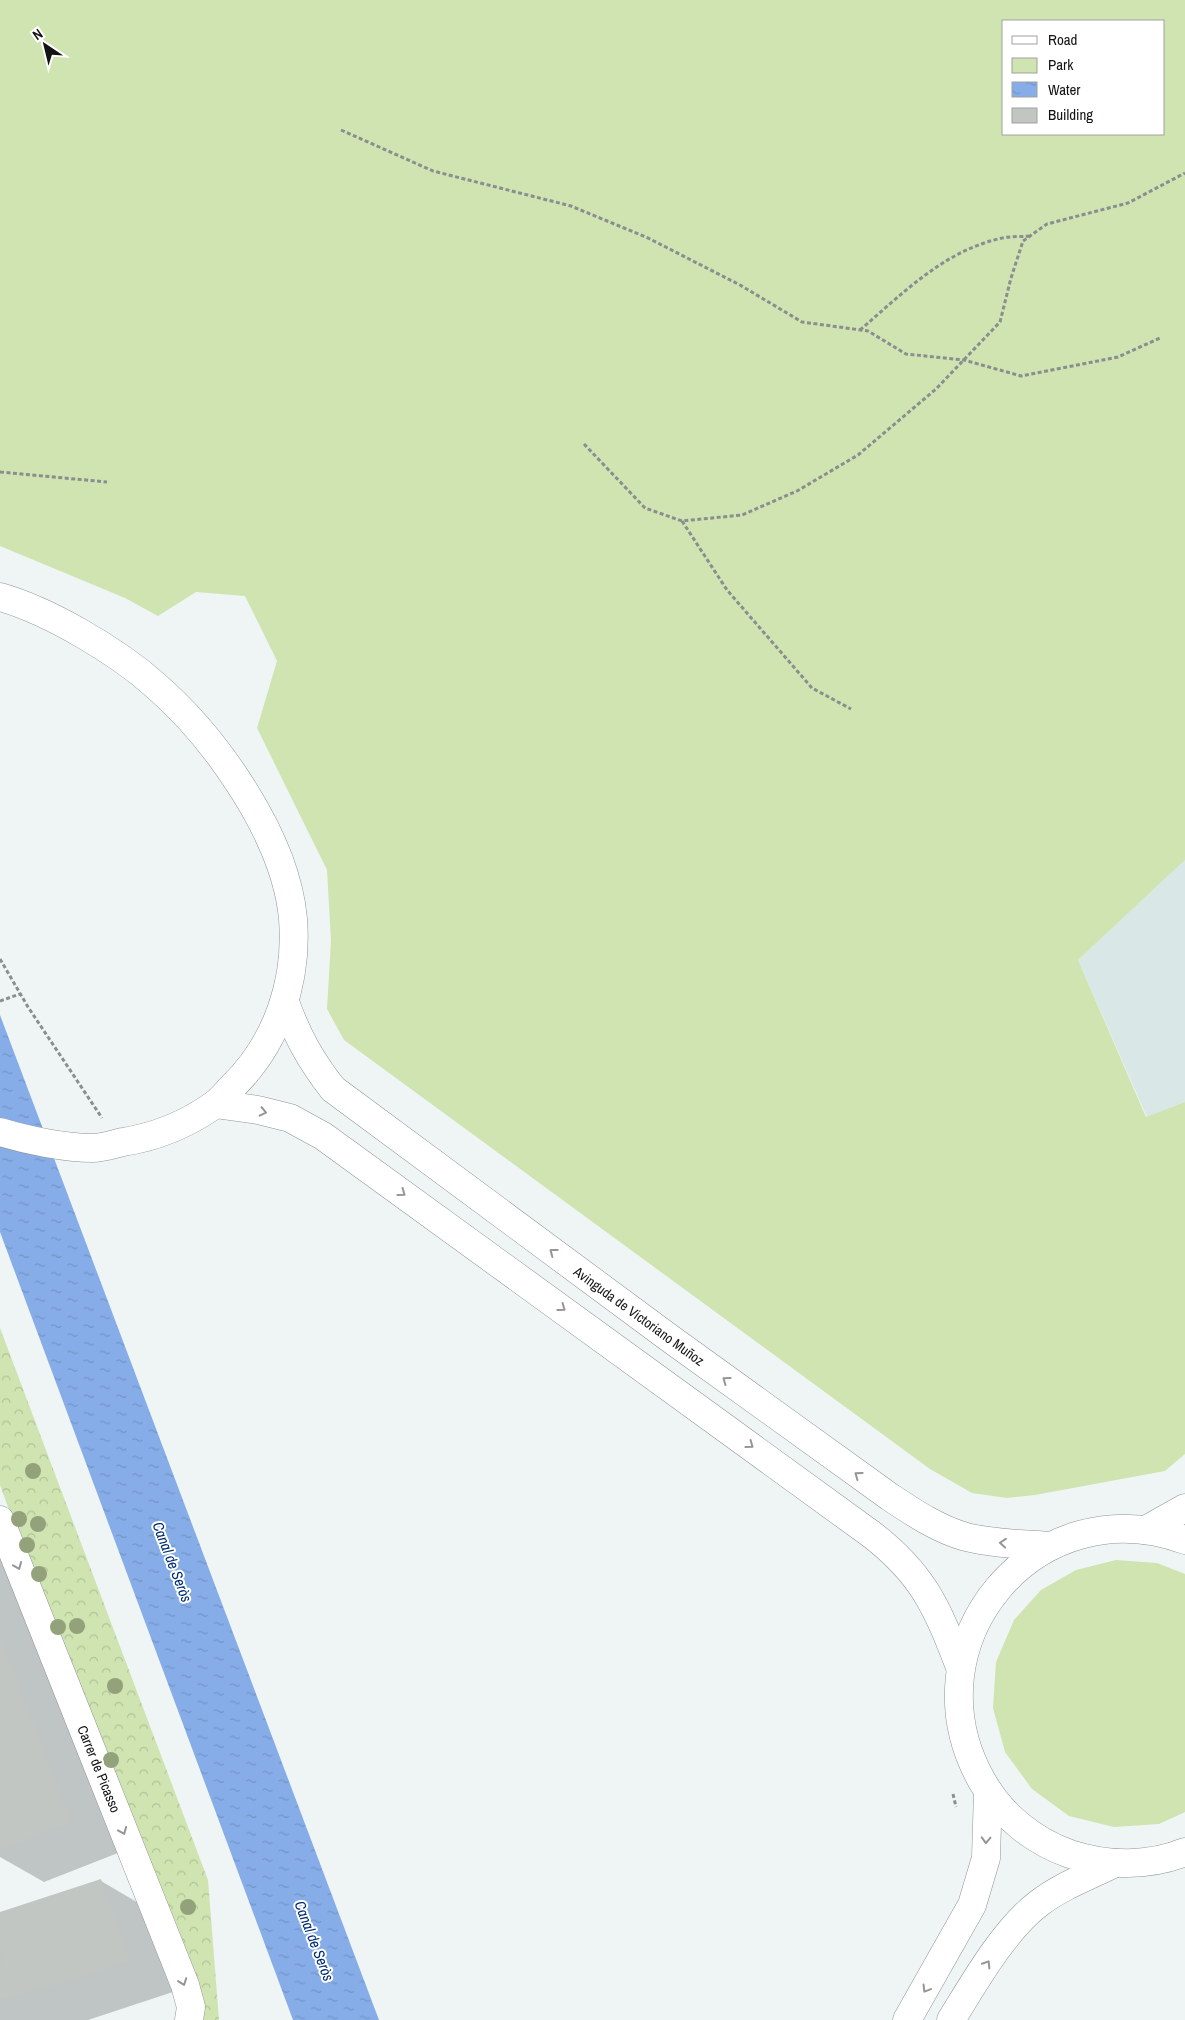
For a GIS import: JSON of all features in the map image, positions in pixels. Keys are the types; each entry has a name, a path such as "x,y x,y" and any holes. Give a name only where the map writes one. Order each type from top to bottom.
{"main road":[{"path":"0,598 65,625 111,651 155,685 198,730 238,782 268,832 285,878 293,918 294,954 294,964 285,1002 263,1050 242,1078 215,1104 181,1124 141,1139 106,1146 49,1143 0,1132"},
{"name":"Avinguda de Victoriano Muñoz","path":"285,1002 298,1037 314,1065 333,1089 668,1337 890,1497 922,1519 965,1536 996,1542 1051,1546"},
{"path":"215,1104 258,1110 290,1118 323,1136 871,1534 901,1560 926,1591 938,1611 960,1667"},
{"path":"1146,1530 1185,1508"},
{"name":"Carrer de Picasso","path":"0,1520 185,1985 191,2007 189,2020"},
{"path":"1185,1540 1146,1530 1114,1529 1082,1535 1051,1546 1025,1563 1002,1584 983,1609 969,1637 960,1667 958,1700 962,1732 972,1763 988,1791 1013,1820 1030,1834 1057,1849 1085,1859 1115,1863 1147,1862 1185,1852"},
{"path":"907,2020 972,1905 986,1858 988,1791"},
{"path":"952,2020 994,1954 1024,1916 1059,1890 1115,1863"}],"path":[{"path":"341,130 433,171 571,206 648,238 740,285 802,322 868,331 906,354 964,360 1021,376 1118,357 1160,338"},
{"path":"584,444 645,508 682,521 742,515 797,491 858,455 936,390 1000,322 1023,241 1046,224 1128,203 1185,173"},
{"path":"859,330 922,276 958,254 999,238 1030,236"},
{"path":"0,472 107,482"},
{"path":"682,521 727,590 812,688 851,709"},
{"path":"0,959 106,1146"},
{"path":"1,1000 20,994"},
{"path":"951,1787 956,1812"}],"shaded area":[{"path":"1185,860 1185,1102 1147,1117 1078,960"}],"green space":[{"path":"0,0 1185,0 1185,860 1078,960 1146,1117 1185,1102 1185,1454 1165,1471 1035,1495 1007,1498 972,1493 930,1469 344,1040 327,1009 331,941 327,870 257,728 277,661 245,596 196,592 158,616 125,598 0,546"},
{"path":"0,1328 208,1880 219,2020 194,2020 0,1485"},
{"path":"1116,1560 1157,1563 1185,1574 1185,1812 1159,1824 1114,1827 1069,1816 1032,1789 1005,1752 993,1708 996,1662 1014,1620 1041,1590 1076,1570"}],"water":[{"name":"Canal de Seròs","path":"0,1015 379,2020 293,2020 0,1232"}],"building":[{"path":"0,1635 72,1822 0,1850"},
{"path":"101,1879 131,1960 74,1980 0,2000 0,1965 3,1965 0,1952 0,1912"}]}
